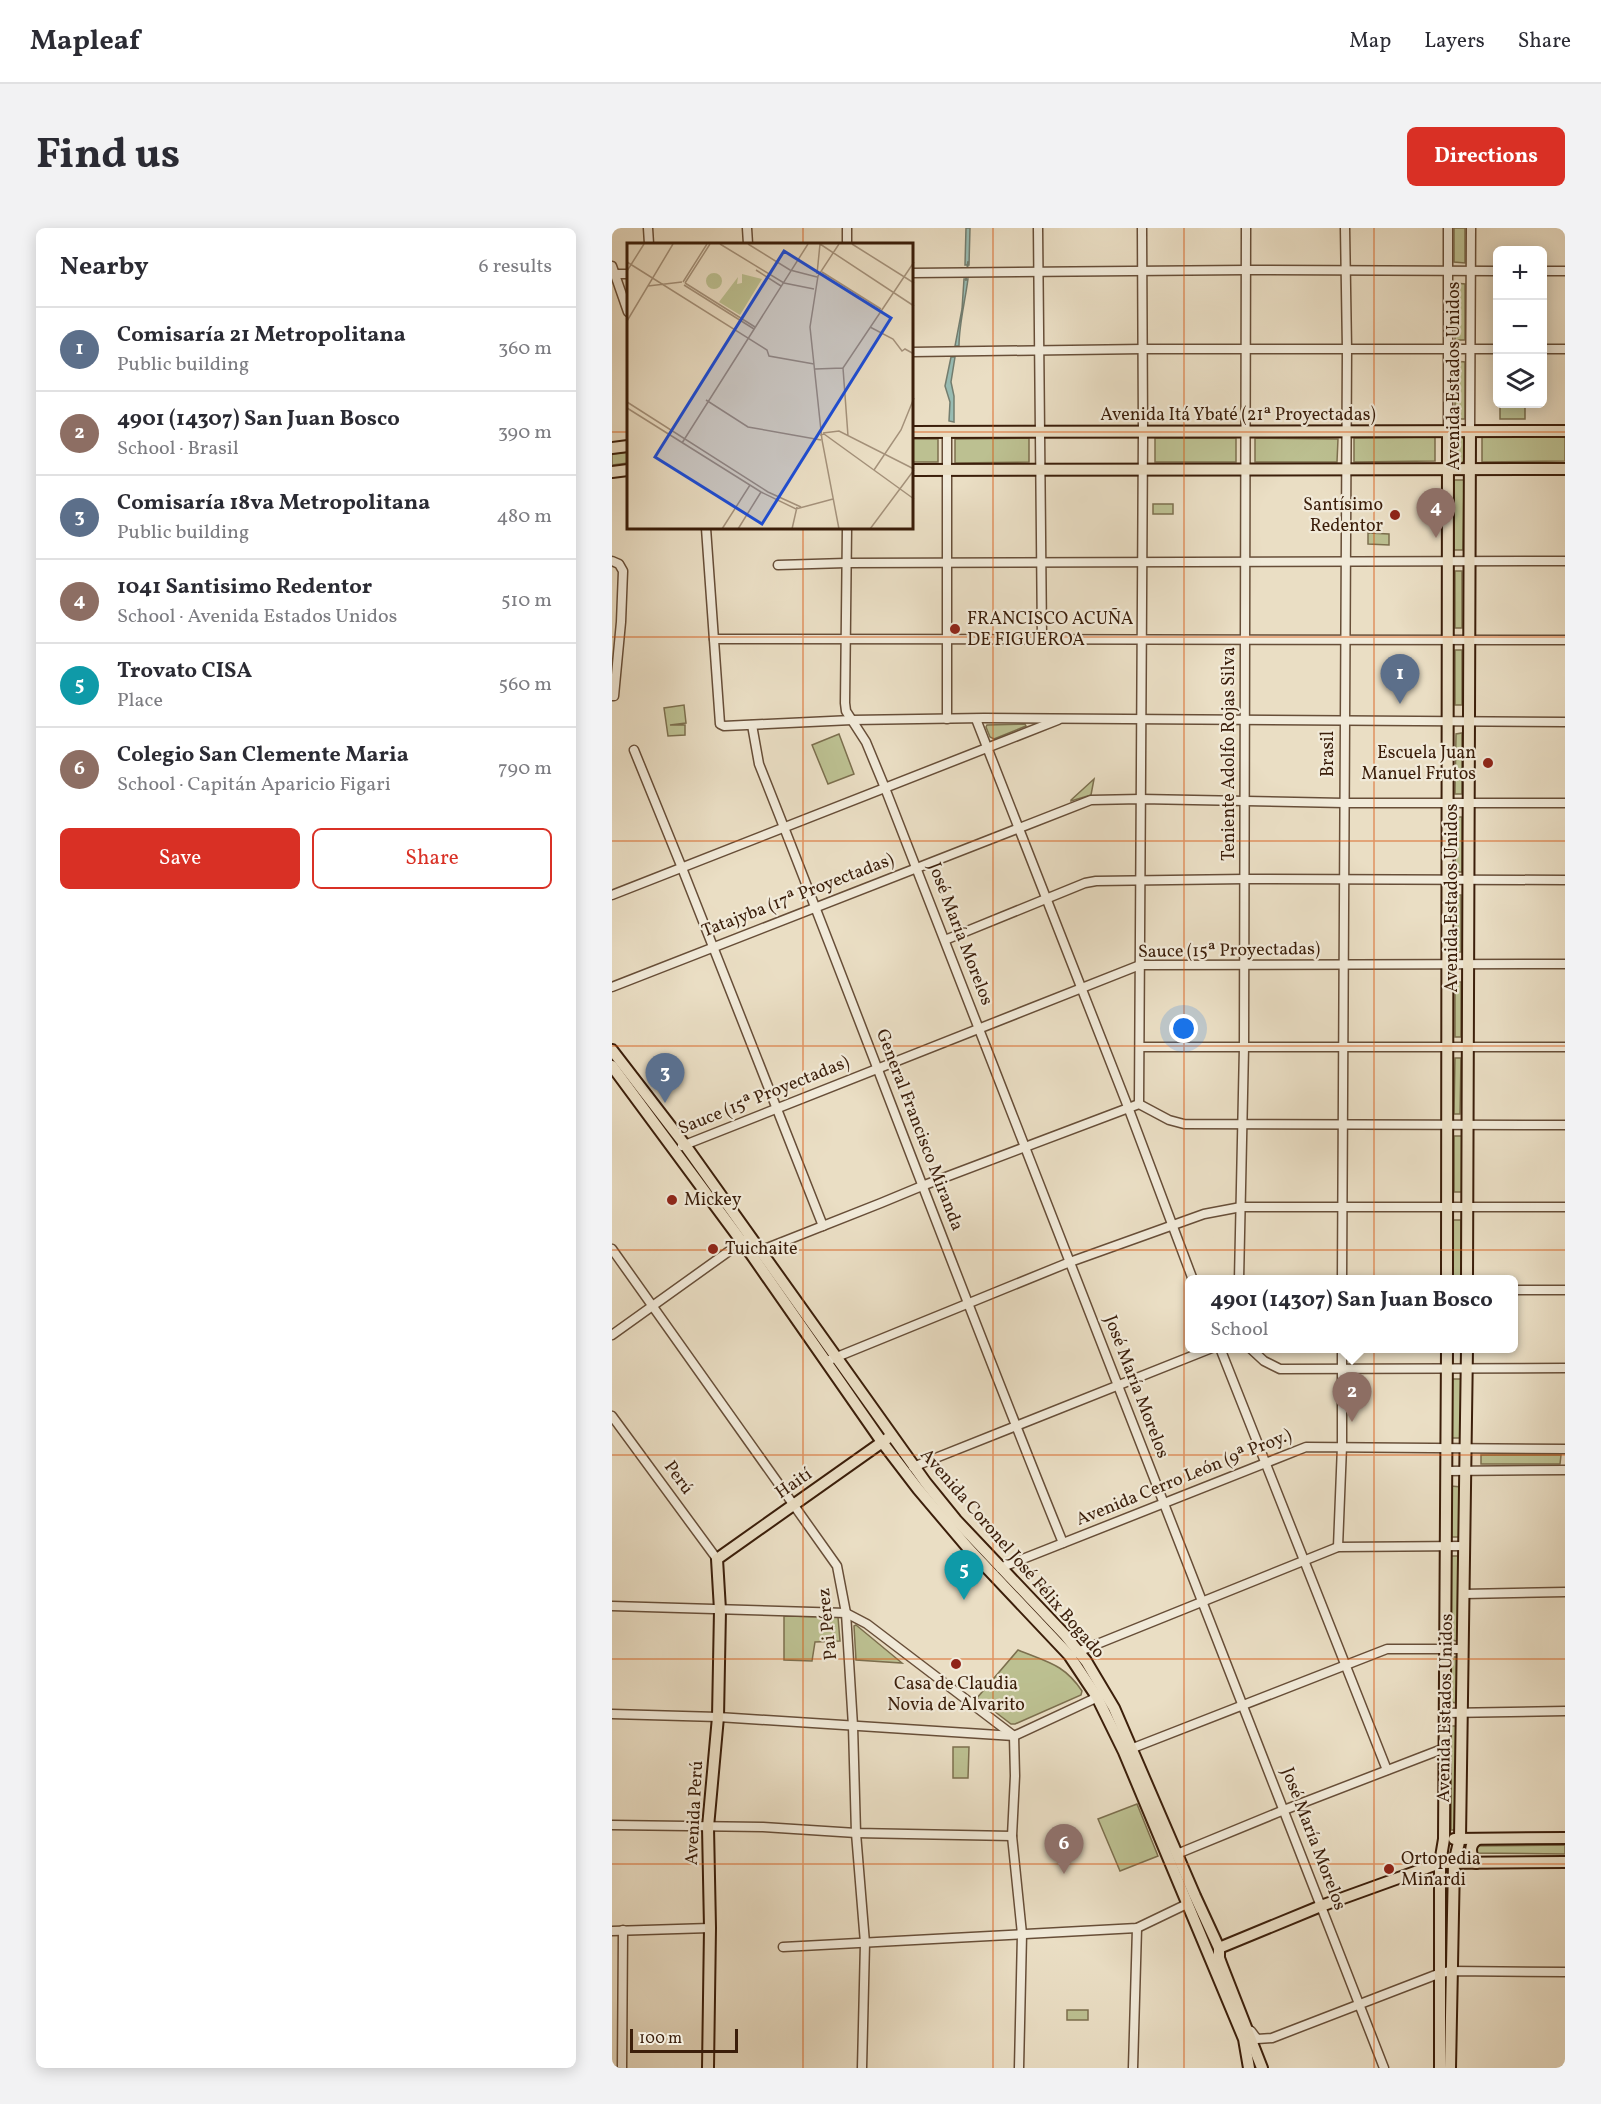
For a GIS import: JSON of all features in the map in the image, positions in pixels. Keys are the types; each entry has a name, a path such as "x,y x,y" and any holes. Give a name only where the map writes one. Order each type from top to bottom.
{"main road":[{"name":"Avenida Estados Unidos","path":"1447,1275 1449,431"},
{"name":"Avenida Estados Unidos","path":"1467,1275 1470,431"},
{"name":"Avenida Itá Ybaté (21ª Proyectadas)","path":"914,432 1565,431"},
{"path":"612,448 627,446"},
{"path":"612,472 627,470"},
{"path":"914,470 1565,470"},
{"name":"Avenida Coronel José Félix Bogado","path":"612,1050 831,1359 918,1489 968,1548 1074,1653"},
{"name":"Avenida Coronel José Félix Bogado","path":"612,1066 680,1147"},
{"name":"Avenida Estados Unidos","path":"1440,1863 1444,1839 1447,1353"},
{"name":"Avenida Estados Unidos","path":"1450,2068 1450,1971 1454,1863 1460,1839 1467,1353"},
{"name":"Avenida Coronel José Félix Bogado","path":"886,1439 913,1467 956,1520 1074,1653 1102,1695 1132,1748 1219,1948 1219,1958 1262,2068"},
{"name":"Haití","path":"717,1559 886,1439"},
{"name":"Avenida Perú","path":"708,2068 710,1928 708,1827 718,1717 720,1610 717,1559"},
{"name":"Avenida Coronel José Félix Bogado","path":"1102,1695 1244,2039 1249,2068"},
{"path":"1444,1839 1565,1838"},
{"path":"1476,1863 1471,1849 1473,1842 1478,1839"},
{"path":"1203,1939 1219,1948 1322,1906 1440,1863 1565,1862"},
{"path":"1440,1863 1438,1974 1440,2068"}],"street":[{"path":"648,228 649,243"},
{"path":"1038,228 1042,639"},
{"path":"1139,1104 1143,470 1142,228"},
{"name":"Teniente Adolfo Rojas Silva","path":"1239,1275 1245,965 1246,228"},
{"name":"Brasil","path":"1342,1275 1347,349 1345,228"},
{"name":"Avenida Estados Unidos","path":"1448,228 1449,431"},
{"name":"Avenida Estados Unidos","path":"1470,431 1472,228"},
{"path":"914,273 1246,270 1493,271"},
{"path":"1547,271 1565,271"},
{"path":"613,272 627,309"},
{"path":"914,352 1143,348 1493,349"},
{"path":"1547,349 1565,349"},
{"path":"947,432 947,720"},
{"path":"706,530 721,725 852,720 976,719 1565,722"},
{"name":"José María Morelos","path":"847,530 846,711 866,742 885,788 1384,2068"},
{"path":"612,561 619,564 623,572 617,621 613,696"},
{"path":"778,566 846,563 1565,561"},
{"path":"714,639 1565,640"},
{"path":"976,719 1082,988 1191,1275"},
{"path":"612,895 1062,719"},
{"name":"General Francisco Miranda","path":"752,725 759,764 783,828 879,1069 967,1304 1063,1543"},
{"path":"634,750 823,1226"},
{"name":"Tatajyba (17ª Proyectadas)","path":"612,987 1091,800 1469,804 1565,802"},
{"path":"945,940 1085,883 1096,881 1565,880"},
{"name":"Sauce (15ª Proyectadas)","path":"680,1147 1140,965 1565,964"},
{"path":"1140,1047 1565,1047"},
{"path":"755,1253 922,1186 1139,1104 1169,1120 1184,1124 1565,1125"},
{"path":"831,1359 1070,1262 1204,1214 1241,1206 1565,1207"},
{"path":"612,1335 745,1239"},
{"name":"Pai Pérez","path":"612,1249 837,1566 846,1613 853,1726 856,1833 865,1943 862,2068"},
{"path":"1518,1290 1565,1290"},
{"path":"913,1467 1200,1353"},
{"path":"1222,1353 1387,1770"},
{"path":"1255,1353 1264,1361 1280,1368 1565,1368"},
{"path":"1338,1547 1342,1446 1342,1353"},
{"name":"Perú","path":"612,1416 717,1559"},
{"name":"Avenida Cerro León (9ª Proy.)","path":"1000,1568 1306,1447 1565,1449"},
{"path":"1446,1471 1565,1470"},
{"path":"1074,1653 1338,1547 1465,1546"},
{"path":"1464,1594 1565,1592"},
{"path":"612,1606 846,1613 867,1624 1014,1736"},
{"path":"1132,1748 1387,1649 1463,1648"},
{"path":"612,1714 718,1717 1014,1736 1102,1695"},
{"path":"1445,1713 1565,1711"},
{"path":"1014,1736 1012,1836 1022,1934 1018,2068"},
{"path":"1177,1854 1445,1748"},
{"path":"612,1825 763,1827 856,1833 1012,1836"},
{"path":"783,1947 1137,1928 1187,1904"},
{"path":"612,1931 710,1928"},
{"path":"1133,2068 1137,1928"},
{"path":"622,2068 623,1930"},
{"path":"1246,2023 1255,2037 1261,2040 1268,2039 1450,1971 1565,1972"}],"green space":[{"path":"1454,228 1465,228 1465,263 1454,262"},
{"path":"1455,283 1465,284 1465,340 1455,340"},
{"path":"1455,361 1465,362 1465,419 1455,419"},
{"path":"1500,408 1525,408 1525,419 1500,419"},
{"path":"1457,436 1464,439 1464,461 1458,465 1454,460"},
{"path":"1435,437 1435,461 1354,462 1354,438"},
{"path":"1482,437 1565,437 1565,461 1482,462"},
{"path":"1029,438 1029,462 955,463 955,439"},
{"path":"1155,438 1236,438 1236,462 1155,462"},
{"path":"1255,438 1338,439 1337,462 1255,462"},
{"path":"914,439 938,439 938,462 914,462"},
{"path":"627,452 627,463 612,465 612,454"},
{"path":"1454,480 1464,480 1463,550 1454,550"},
{"path":"1153,504 1173,504 1173,514 1153,514"},
{"path":"1368,533 1389,534 1389,545 1368,544"},
{"path":"1455,571 1462,571 1462,628 1455,628"},
{"path":"1455,650 1462,650 1462,705 1455,705"},
{"path":"684,705 686,723 670,725 685,725 685,735 668,736 664,708"},
{"path":"1025,724 1026,726 994,739 990,737 986,727 987,725"},
{"path":"1462,733 1462,794 1455,794 1456,734"},
{"path":"839,734 854,774 828,784 812,745"},
{"path":"1094,779 1091,795 1071,801 1071,800"},
{"path":"1456,817 1462,817 1462,872 1455,872"},
{"path":"1456,895 1461,895 1461,952 1456,952"},
{"path":"1455,982 1461,982 1461,1037 1455,1037"},
{"path":"1455,1058 1461,1058 1460,1114 1454,1114"},
{"path":"1454,1136 1462,1136 1462,1192 1454,1192"},
{"path":"1453,1220 1461,1220 1461,1275 1453,1275"},
{"path":"1452,1379 1461,1379 1462,1438 1451,1438"},
{"path":"1481,1455 1561,1455 1560,1464 1481,1464"},
{"path":"1451,1486 1461,1487 1460,1537 1451,1537"},
{"path":"1451,1556 1459,1556 1457,1641 1451,1640"},
{"path":"784,1616 838,1617 840,1641 815,1642 812,1661 784,1660"},
{"path":"856,1625 902,1663 856,1660 854,1626"},
{"path":"1018,1650 1061,1669 1082,1691 1081,1695 1011,1724 977,1698"},
{"path":"1451,1657 1457,1657 1457,1703 1451,1702"},
{"path":"1451,1726 1456,1726 1455,1830 1451,1830"},
{"path":"953,1747 969,1747 968,1778 953,1778"},
{"path":"1137,1804 1158,1856 1120,1871 1098,1819"},
{"path":"1565,1845 1565,1854 1468,1853 1472,1846"},
{"path":"1447,1870 1447,1966 1446,1967 1445,1871"},
{"path":"1067,2010 1088,2010 1088,2020 1067,2020"}],"water":[{"path":"966,228 970,228 969,265 965,265"},
{"path":"964,279 968,279 959,346 955,346 962,309"},
{"path":"951,357 955,357 951,382 954,396 954,422 949,421 950,402 945,386"}],"waterway":[{"path":"966,280 968,262"}],"place":[{"name":"Santísimo Redentor","path":"1395,515"},
{"name":"1041 Santisimo Redentor","path":"1436,538"},
{"name":"FRANCISCO ACUÑA DE FIGUEROA","path":"955,629"},
{"name":"Comisaría 21 Metropolitana","path":"1400,704"},
{"name":"Escuela Juan Manuel Frutos","path":"1488,763"},
{"name":"Comisaría 18va Metropolitana","path":"665,1103"},
{"name":"Mickey","path":"672,1200"},
{"name":"Tuichaite","path":"713,1249"},
{"name":"4901 (14307) San Juan Bosco","path":"1352,1422"},
{"name":"Trovato CISA","path":"964,1600"},
{"name":"Casa de Claudia Novia de Alvarito","path":"956,1664"},
{"name":"Ortopedia Minardi","path":"1389,1869"},
{"name":"Colegio San Clemente Maria","path":"1064,1874"}]}
